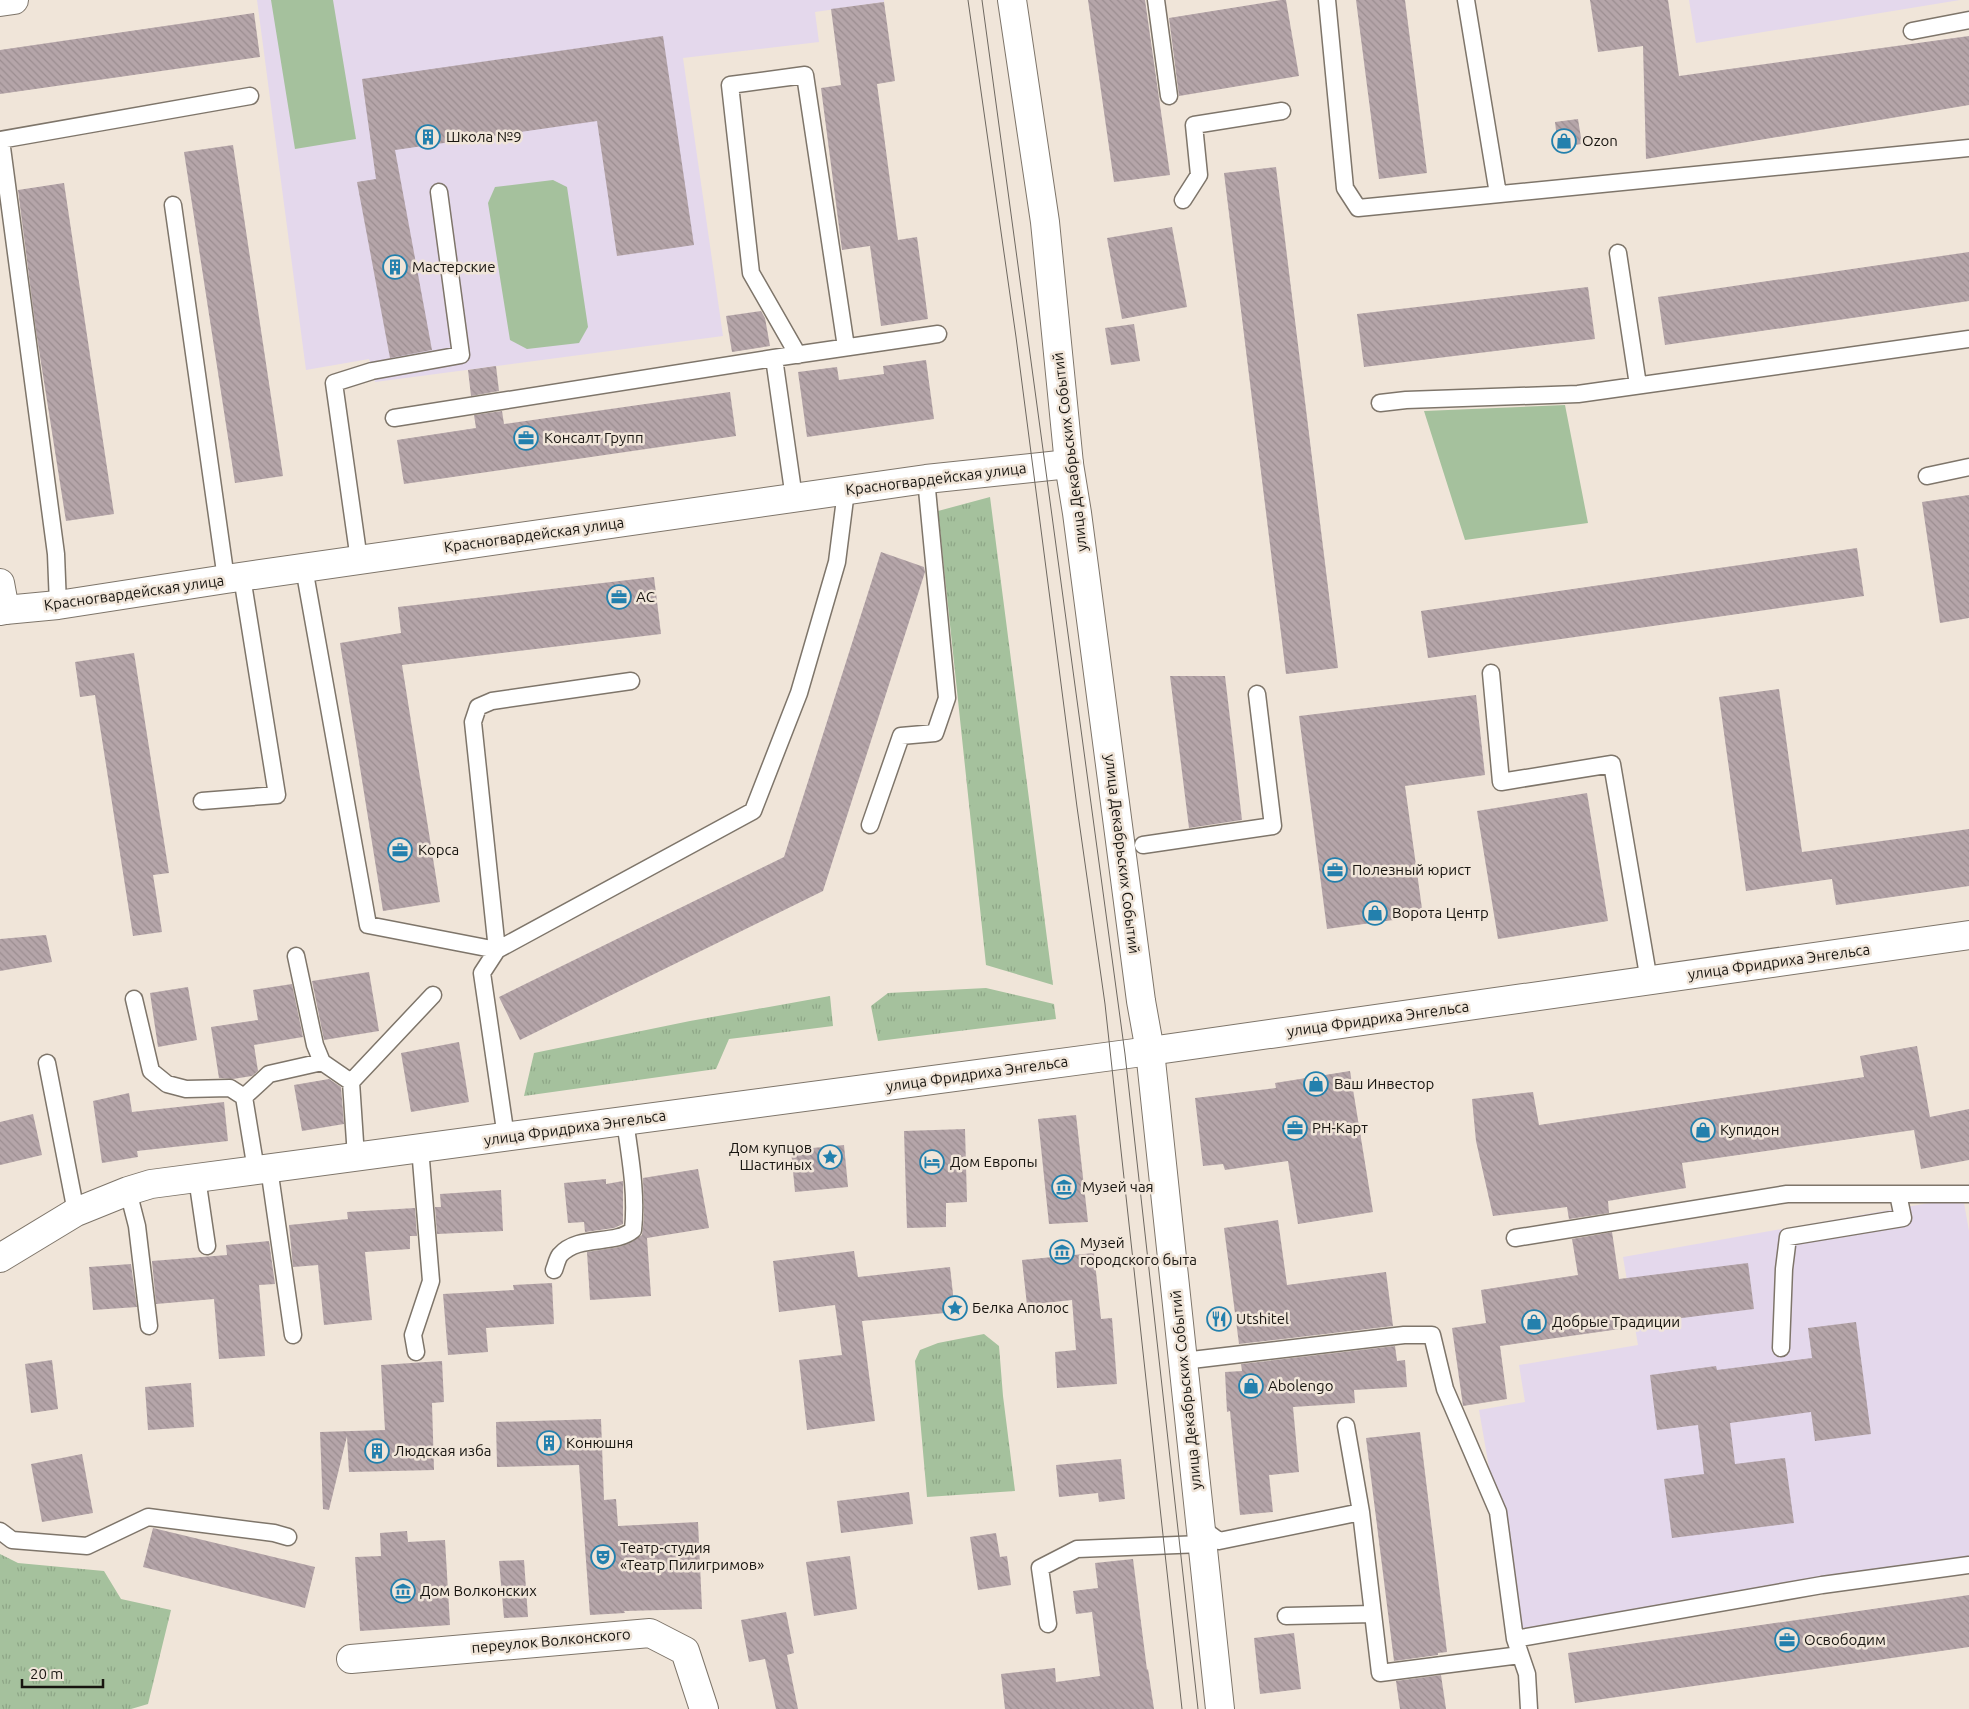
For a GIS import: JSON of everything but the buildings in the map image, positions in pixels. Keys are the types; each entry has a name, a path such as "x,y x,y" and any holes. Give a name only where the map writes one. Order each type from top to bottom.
{"street":[{"path":"0,2 14,0"},
{"name":"улица Декабрьских Событий","path":"1012,0 1045,222 1070,464 1141,1001 1150,1051 1220,1709"},
{"name":"Красногвардейская улица","path":"2,610 58,605 926,479 1070,464"},
{"path":"0,582 2,610"},
{"name":"улица Фридриха Энгельса","path":"0,1258 76,1212 151,1184 1150,1051 1969,935"},
{"name":"переулок Волконского","path":"351,1659 650,1633 685,1651 704,1709"}],"lane":[{"path":"1156,0 1169,96"},
{"path":"1327,0 1345,188 1358,208 1969,148"},
{"path":"1466,0 1498,194"},
{"path":"1912,30 1969,20"},
{"path":"798,355 751,273 730,85 806,75 846,347"},
{"path":"58,605 56,554 1,140 250,96"},
{"path":"1182,200 1199,175 1194,125 1282,111"},
{"path":"358,560 334,384 372,372 461,355 439,192"},
{"path":"173,205 234,578 277,795 202,802"},
{"path":"1618,253 1638,384"},
{"path":"394,418 938,334"},
{"path":"1380,403 1406,400 1578,394 1638,384 1969,339"},
{"path":"774,358 794,498"},
{"path":"1927,476 1969,468"},
{"path":"870,825 901,736 935,733 947,698 926,479"},
{"path":"506,1137 482,973 497,950 753,811 799,692 834,572 846,491"},
{"path":"304,568 368,925 497,950"},
{"path":"1491,673 1501,782 1612,764 1649,980"},
{"path":"497,950 473,722 478,706 492,701 631,682"},
{"path":"1143,845 1273,826 1257,694"},
{"path":"296,956 315,1045 322,1062 351,1082"},
{"path":"356,1157 351,1082 433,995"},
{"path":"134,999 151,1071 167,1084 186,1089 230,1088 244,1097 262,1169 293,1335"},
{"path":"48,1062 76,1212"},
{"path":"244,1097 269,1074 322,1062"},
{"path":"554,1270 560,1255 571,1248 591,1241 625,1236 633,1230 635,1218 631,1164 625,1121"},
{"path":"416,1352 413,1335 431,1281 420,1148"},
{"path":"197,1178 207,1246"},
{"path":"128,1191 137,1226 149,1326"},
{"path":"1515,1238 1787,1194 1969,1194"},
{"path":"1781,1348 1784,1269 1788,1237 1903,1218 1898,1194"},
{"path":"1184,1361 1404,1335 1432,1334 1445,1388 1498,1512 1515,1639 1527,1674 1529,1709"},
{"path":"1346,1426 1361,1512 1380,1674 1520,1655"},
{"path":"1048,1624 1040,1568 1077,1548 1201,1536 1219,1541 1361,1512"},
{"path":"0,1531 12,1540 87,1546 148,1517 274,1533 288,1537"},
{"path":"1515,1639 1822,1585 1969,1565"},
{"path":"1286,1616 1373,1614"}],"shaded area":[{"path":"257,0 884,0 884,2 815,12 819,42 683,58 723,336 375,382 369,359 306,370"},
{"path":"1689,0 1960,0 1696,43"},
{"path":"1963,1197 1969,1231 1969,1561 1519,1640 1479,1410 1525,1402 1519,1365 1638,1345 1623,1257"}],"green space":[{"path":"271,0 333,0 356,139 295,149"},
{"path":"553,180 567,187 588,327 579,343 527,349 510,340 488,203 495,187"},
{"path":"1565,405 1588,523 1465,540 1424,411"},
{"path":"990,497 1053,985 986,965 938,511"},
{"path":"986,988 1054,1004 1056,1019 878,1041 871,1006 888,993"},
{"path":"830,996 833,1026 729,1039 716,1069 524,1096 534,1053 690,1021"},
{"path":"984,1334 999,1346 1003,1396 1015,1491 927,1497 915,1361 920,1350 938,1343"},
{"path":"0,1554 18,1563 104,1571 121,1599 171,1610 148,1704 131,1709 0,1709"}],"tram line":[{"path":"968,0 1016,337 1077,807 1105,1004 1182,1709"},
{"path":"982,0 1125,1054 1198,1709"}],"place":[{"name":"Школа №9","path":"428,137"},
{"name":"Ozon","path":"1564,141"},
{"name":"Мастерские","path":"395,267"},
{"name":"Консалт Групп","path":"526,438"},
{"name":"АС","path":"619,597"},
{"name":"Корса","path":"400,850"},
{"name":"Полезный юрист","path":"1335,870"},
{"name":"Ворота Центр","path":"1375,913"},
{"name":"Ваш Инвестор","path":"1316,1084"},
{"name":"РН-Карт","path":"1295,1128"},
{"name":"Купидон","path":"1703,1130"},
{"name":"Дом купцов Шастиных","path":"830,1157"},
{"name":"Дом Европы","path":"932,1162"},
{"name":"Музей чая","path":"1064,1187"},
{"name":"Музей городского быта","path":"1062,1252"},
{"name":"Белка Аполос","path":"955,1308"},
{"name":"Utshitel","path":"1219,1319"},
{"name":"Добрые Традиции","path":"1534,1322"},
{"name":"Abolengo","path":"1251,1386"},
{"name":"Конюшня","path":"549,1443"},
{"name":"Людская изба","path":"377,1451"},
{"name":"Театр-студия «Театр Пилигримов»","path":"603,1557"},
{"name":"Дом Волконских","path":"403,1591"},
{"name":"Освободим","path":"1787,1640"}]}
